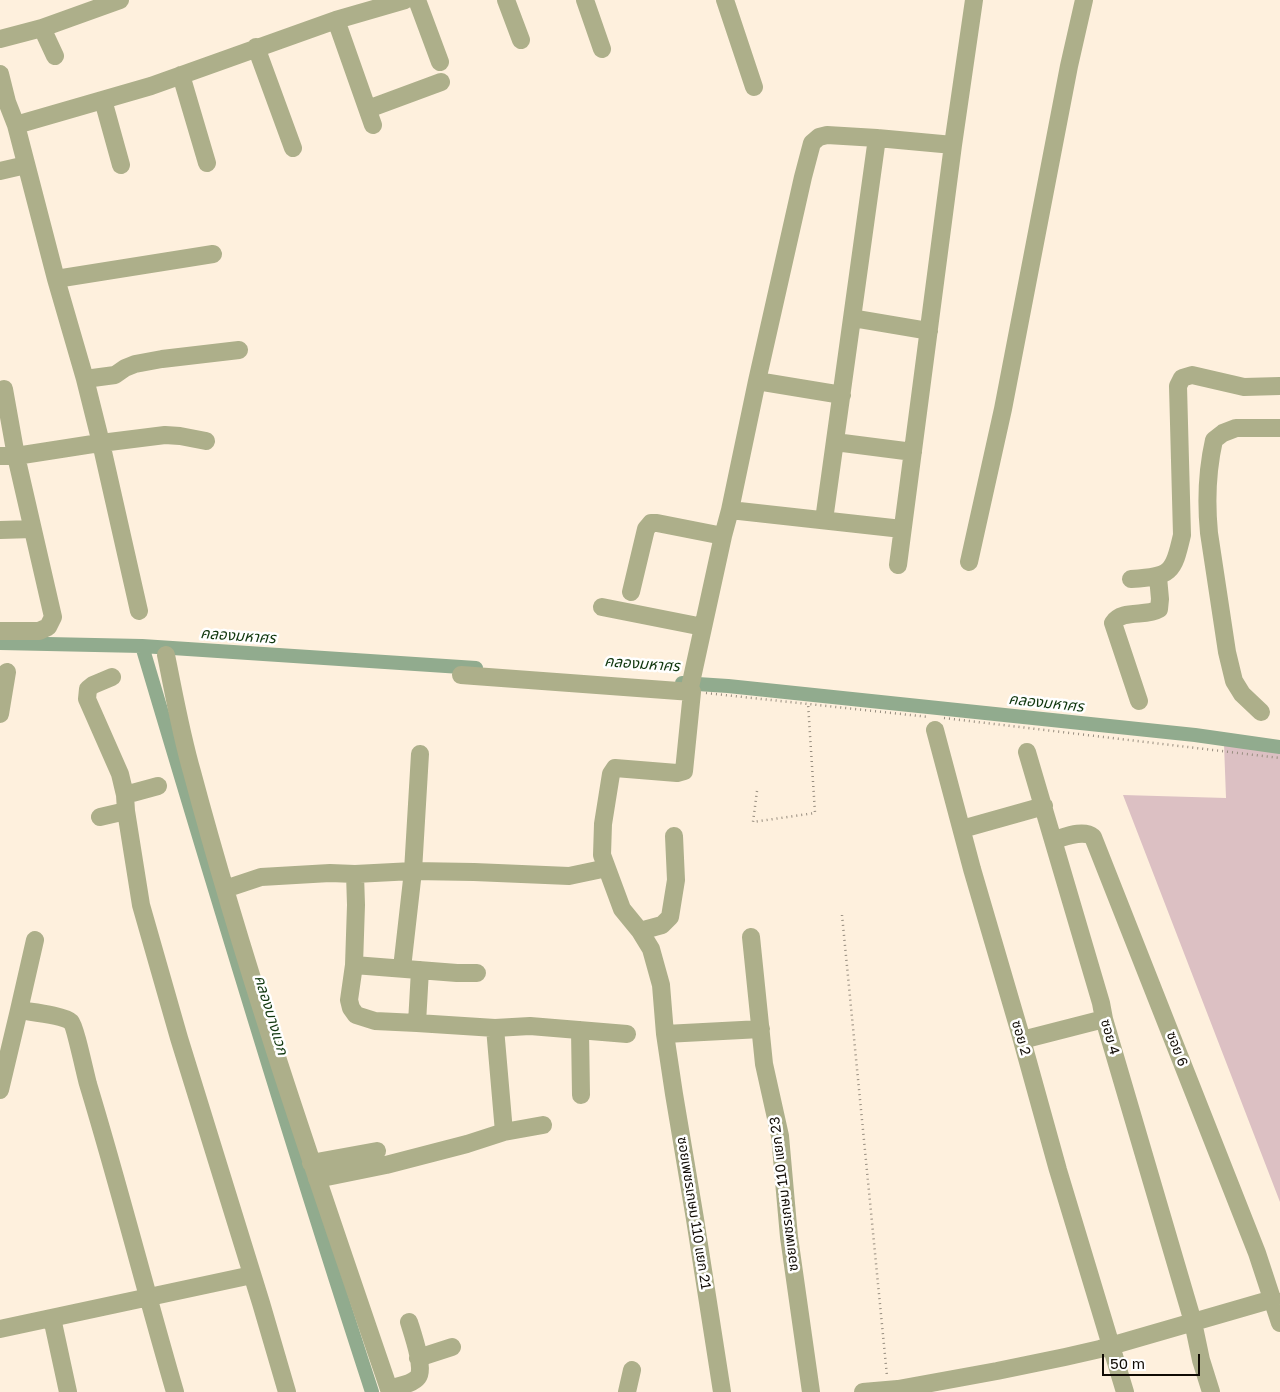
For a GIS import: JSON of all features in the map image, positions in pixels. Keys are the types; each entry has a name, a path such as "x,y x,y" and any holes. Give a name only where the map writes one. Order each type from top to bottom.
{"street":[{"path":"0,39 42,28 93,5 120,0"},
{"path":"16,124 151,86 336,20 405,0"},
{"path":"417,0 440,62"},
{"path":"506,0 521,40"},
{"path":"585,0 602,49"},
{"path":"725,0 754,87"},
{"path":"898,565 974,0"},
{"path":"969,562 1003,409 1069,66 1084,0"},
{"path":"336,20 371,117 441,82"},
{"path":"42,28 55,56"},
{"path":"256,48 293,148"},
{"path":"0,74 4,104 16,124 56,279 85,379 97,443 140,611"},
{"path":"181,75 207,163"},
{"path":"103,100 121,165"},
{"path":"461,675 691,684 757,381 812,143 819,137 827,135 953,146"},
{"path":"824,520 878,138"},
{"path":"0,171 26,165"},
{"path":"56,279 213,254"},
{"path":"852,318 929,331"},
{"path":"85,379 115,375 135,364 239,350"},
{"path":"1132,579 1158,577 1171,569 1177,558 1182,535 1178,386 1182,378 1192,375 1244,387 1280,386"},
{"path":"757,381 842,395"},
{"path":"0,631 39,631 48,627 53,617 33,530 8,456 4,390"},
{"path":"1261,712 1242,694 1234,681 1227,652 1207,515 1208,478 1214,440 1223,433 1236,428 1280,428"},
{"path":"8,456 165,435 180,436 206,442"},
{"path":"835,442 913,452"},
{"path":"730,510 902,529"},
{"path":"631,592 646,529 651,523 723,536"},
{"path":"0,530 33,530"},
{"path":"1139,701 1113,623 1122,616 1154,612 1159,609 1158,577"},
{"path":"602,607 702,627"},
{"path":"166,655 191,770 225,889 311,1162 390,1390 418,1378 420,1374 409,1322"},
{"path":"0,714 7,672"},
{"path":"112,677 88,689 87,699 120,774 141,904 182,1047 287,1392"},
{"name":"ซอยเพชรเกษม 110 แยก 21","path":"691,684 684,771 677,773 615,768 610,774 603,824 602,855 622,909 640,930 651,949 661,985 674,1094 722,1392"},
{"name":"ซอย 2","path":"938,722 972,869 1061,1180 1125,1392"},
{"name":"ซอย 4","path":"1027,752 1193,1322 1201,1360 1211,1392"},
{"path":"402,968 412,871 420,754"},
{"path":"100,817 158,786"},
{"path":"962,829 1044,806"},
{"name":"ซอย 6","path":"1054,840 1080,834 1093,837 1273,1299"},
{"path":"640,930 662,925 670,917 676,880 674,836"},
{"path":"225,889 261,877 330,873 355,874 412,871 570,876 607,868"},
{"path":"355,874 354,966 349,1000 351,1008 356,1015 375,1021 495,1028 530,1026 627,1034"},
{"name":"ซอยเพชรเกษม 110 แยก 23","path":"752,937 764,1064 780,1136 789,1237 811,1392"},
{"path":"0,1090 35,940"},
{"path":"354,966 477,973"},
{"path":"417,1023 420,970"},
{"path":"19,1010 66,1018 72,1023 175,1392"},
{"path":"1022,1040 1104,1019"},
{"path":"495,1028 504,1132"},
{"path":"666,1034 761,1029"},
{"path":"580,1030 580,1095"},
{"path":"317,1180 386,1166 504,1132 543,1124"},
{"path":"311,1162 377,1151"},
{"path":"0,1329 252,1274"},
{"path":"862,1392 895,1390 997,1372 1065,1357 1273,1299 1280,1323"},
{"path":"52,1318 68,1392"},
{"path":"418,1358 452,1347"},
{"path":"627,1392 632,1370"}],"path":[{"path":"691,684 938,722 1280,758"},
{"path":"757,791 753,822 815,813 808,703"},
{"path":"842,915 895,1390"}],"shaded area":[{"path":"1224,744 1280,752 1280,1202 1123,795 1226,798"}],"waterway":[{"name":"คลองมหาศร","path":"0,643 142,646 476,668"},
{"name":"คลองบางแวก","path":"142,646 254,1019 372,1392"},
{"name":"คลองมหาศร","path":"682,683 728,686 1195,735 1280,747"}]}
